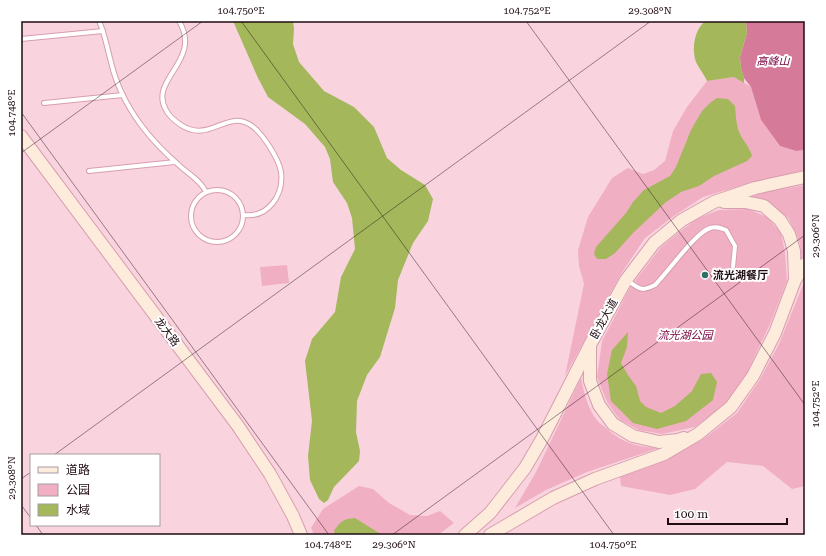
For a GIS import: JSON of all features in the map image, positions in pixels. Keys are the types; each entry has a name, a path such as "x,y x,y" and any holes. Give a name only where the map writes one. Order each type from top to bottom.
{"main road":[{"name":"龙大路","path":"21,136 238,426 270,474 293,516 301,535"},
{"name":"卧龙大道","path":"465,535 490,513 525,468 542,439 590,343 626,280 654,243 682,220 714,202 754,188 805,177"},
{"path":"714,202 745,202 764,206 780,220 789,234 792,245 795,280"},
{"path":"490,535 553,498 594,479 664,454 698,434 731,407 753,376 775,332 795,280 805,264"},
{"path":"590,343 590,381 599,405 613,424 633,436 659,442 678,440 698,434"}],"lane":[{"path":"99,21 113,71 132,112 146,132 175,162 200,184 206,192"},
{"path":"179,21 185,35 185,45 178,63 164,86 162,100 165,110 184,127 196,131 213,129 236,121 247,123 263,138 279,166 281,185 273,204 260,214 250,216 244,215"},
{"path":"21,39 103,31"},
{"path":"44,103 123,95"},
{"path":"88,171 175,162"},
{"path":"220,190 231,193 242,206 244,215 241,227 230,239 220,243 204,239 193,227 191,211 196,201 206,192 220,190"},
{"path":"626,280 638,288 646,289 655,285 698,236 710,228 718,227 726,230 735,246 734,267"}],"green space":[{"name":"高峰山","path":"748,21 805,21 805,150 796,151 780,146 761,120 751,87 744,78 741,68 740,57 747,33 746,23"},
{"path":"734,77 751,87 761,120 780,146 796,151 805,150 805,170 750,183 703,197 674,216 645,238 621,274 565,376 584,284 579,266 578,250 588,217 612,178 628,168 643,174 654,170 665,161 673,131 687,107 707,81"},
{"path":"805,185 805,253 801,260 800,244 788,218 766,200 746,196"},
{"name":"流光湖公园","path":"748,209 767,217 781,233 785,252 787,281 770,324 747,373 724,405 695,427 662,434 639,430 620,420 607,402 597,377 602,341 631,286 661,247 696,219 719,210"},
{"path":"287,265 289,283 262,286 260,267"},
{"path":"805,280 805,486 792,489 763,466 727,462 695,489 670,495 621,486 620,477 659,463 705,438 737,413 759,381 779,344"},
{"path":"581,378 588,404 599,422 618,437 630,443 644,447 659,448 587,472 546,490 515,508 536,472"},
{"path":"359,486 373,489 389,503 410,515 427,516 440,511 454,523 438,535 314,535 311,528 323,509"}],"water":[{"path":"233,21 293,21 293,44 299,62 324,91 354,107 374,127 387,158 401,170 425,185 433,199 428,221 413,243 398,280 395,308 380,357 367,375 357,401 356,432 360,451 359,461 334,487 328,500 324,503 319,499 310,480 308,456 312,421 305,361 312,339 335,312 341,277 355,249 352,218 347,203 333,182 330,159 325,147 305,124 268,97"},
{"path":"705,21 744,21 746,23 747,33 740,57 744,83 734,77 707,81 696,62 694,54 695,38"},
{"path":"717,98 728,99 735,106 736,120 739,131 752,156 747,161 714,176 699,186 681,192 666,202 633,233 615,253 606,259 597,259 594,254 596,247 626,213 633,202 644,190 670,176 676,167 691,130 702,111"},
{"path":"628,332 627,347 621,363 636,386 640,401 646,407 661,413 675,406 692,391 701,374 711,373 717,382 713,400 686,421 657,429 633,423 611,401 607,374 612,350"},
{"path":"355,518 379,533 385,535 335,535 334,531 341,523 345,520"}],"place":[{"name":"流光湖餐厅","path":"705,275"}]}
